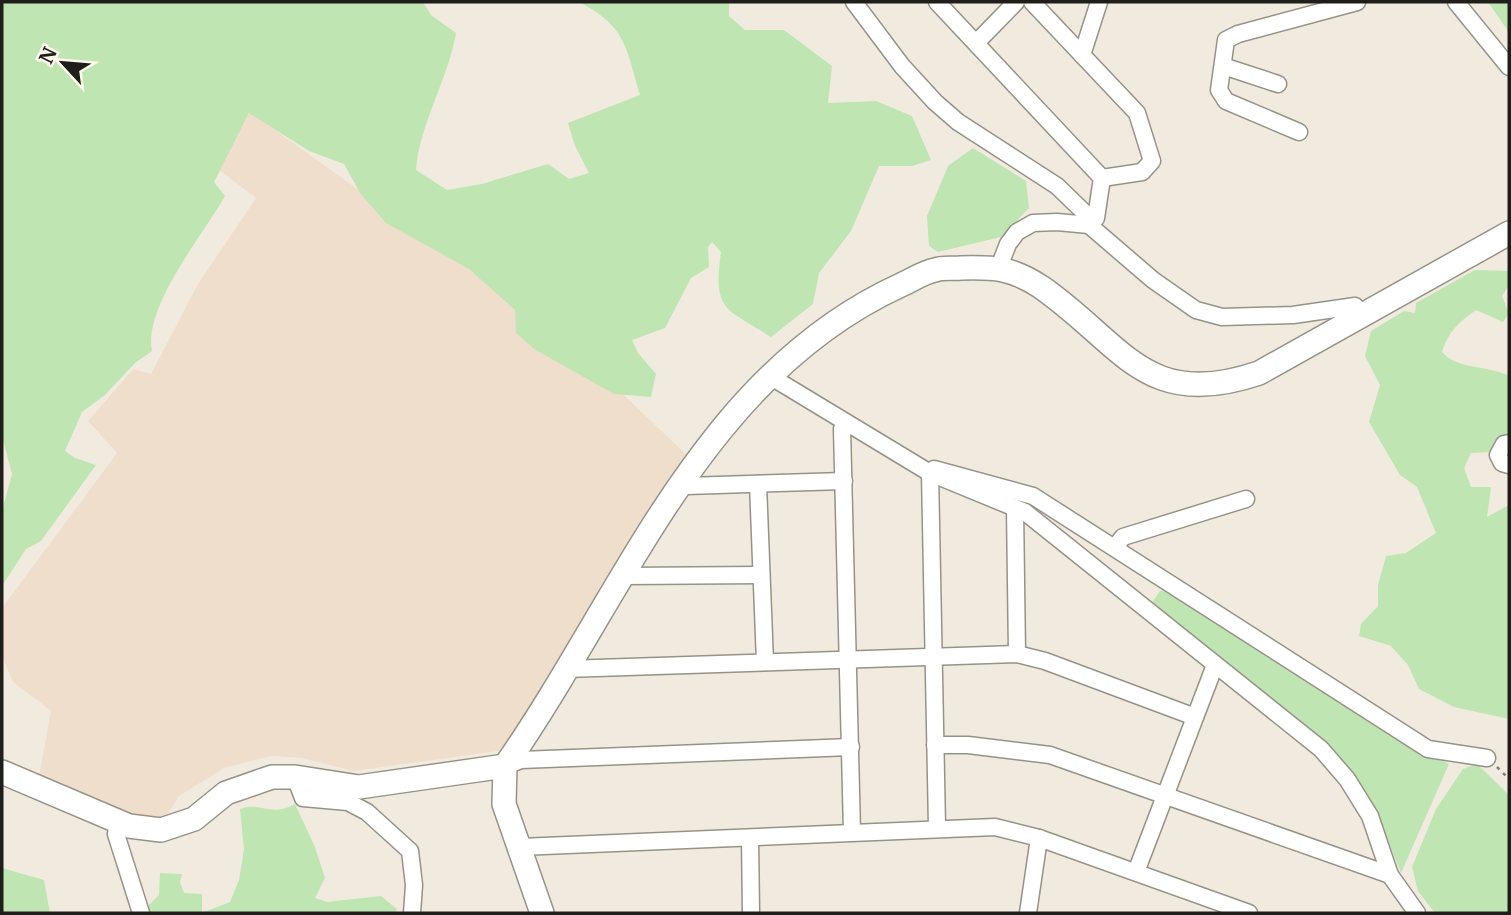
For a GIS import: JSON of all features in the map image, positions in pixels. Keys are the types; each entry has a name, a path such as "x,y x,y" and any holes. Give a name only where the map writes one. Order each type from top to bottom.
{"street":[{"path":"854,2 902,66 934,102 958,122 1057,186 1089,216 1089,225"},
{"path":"937,2 1102,178"},
{"path":"976,43 1016,2"},
{"path":"1032,2 1137,113 1152,161 1142,172 1102,178"},
{"path":"1082,55 1099,2"},
{"path":"1299,132 1226,101 1219,90 1226,40 1238,34 1357,2"},
{"path":"1455,2 1509,66"},
{"path":"1223,66 1278,84"},
{"path":"1089,225 1096,218 1102,178"},
{"path":"999,267 1008,244 1017,232 1033,223 1089,225 1153,280 1196,310 1223,317 1293,315 1355,306 1362,315"},
{"path":"542,913 504,804 505,766 702,450 768,375 799,349 873,298 935,269 999,267 1031,281 1062,302 1128,361 1151,375 1176,384 1206,386 1259,373 1509,233"},
{"path":"768,375 930,473 1025,512 1321,749 1347,779 1370,816 1390,876 1417,913"},
{"path":"844,423 852,832"},
{"path":"1509,443 1504,444 1498,455 1502,463 1509,465"},
{"path":"937,827 930,473 934,469 1033,496 1204,603 1230,625 1428,749 1488,758"},
{"path":"681,482 687,486 844,481"},
{"path":"758,484 765,662"},
{"path":"1115,547 1123,537 1246,499"},
{"path":"1014,508 1017,654"},
{"path":"624,576 761,575"},
{"path":"566,669 1017,654 1195,717"},
{"path":"1136,872 1214,665"},
{"path":"934,745 981,746 1050,755 1390,876"},
{"path":"2,772 118,821 161,831 194,819 226,793 272,777 295,777 359,787 505,766 521,760 851,747"},
{"path":"295,777 303,798 348,802 367,812 411,851 414,886 412,913"},
{"path":"118,821 116,834 141,913"},
{"path":"520,847 937,827 995,827 1040,838 1249,913"},
{"path":"750,838 751,913"},
{"path":"1028,913 1040,838"}],"path":[{"path":"1488,758 1509,779"}],"shaded area":[{"path":"250,112 491,285 612,384 688,456 506,750 353,771 302,758 271,756 224,768 179,796 166,817 127,816 39,776 51,711 13,682 2,656 2,608 117,453 88,421 133,369 151,374 198,284 256,198 219,170"}],"green space":[{"path":"2,2 423,2 431,15 456,33 423,135 416,170 447,190 482,184 548,164 569,179 589,173 575,146 568,123 640,95 627,51 615,29 595,11 579,2 729,2 729,16 745,30 784,30 832,66 828,103 876,101 912,116 931,160 912,166 879,166 851,231 819,273 813,304 771,337 725,305 719,286 721,252 712,242 708,247 709,267 691,278 665,328 632,340 638,353 656,374 651,397 614,394 534,349 516,333 515,310 469,269 386,223 360,193 344,164 309,151 249,113 214,182 225,196 165,293 152,333 152,351 135,363 105,395 82,412 65,451 75,458 96,465 41,541 26,549 2,586 2,511 12,474 2,436"},
{"path":"1488,2 1509,2 1509,32 1508,31"},
{"path":"973,148 1026,181 1029,208 1001,237 938,252 929,246 927,216 948,166"},
{"path":"1475,270 1509,271 1509,285 1502,296 1509,313 1503,322 1476,310 1455,328 1442,352 1456,362 1509,376 1509,441 1490,452 1471,453 1464,468 1471,487 1491,487 1487,517 1509,505 1509,719 1454,707 1419,689 1408,665 1391,646 1359,636 1361,624 1378,606 1378,585 1386,556 1406,553 1436,533 1417,487 1400,475 1369,422 1380,385 1365,356 1371,331 1404,311 1415,313 1416,303"},
{"path":"1168,589 1305,681 1449,764 1401,873 1373,803 1322,744 1151,604 1160,591"},
{"path":"1477,764 1509,795 1509,913 1435,913 1418,891 1412,867 1436,809 1463,769"},
{"path":"295,804 315,847 325,878 315,898 327,902 381,896 397,909 395,913 202,913 230,902 239,880 244,849 240,809 254,807 279,810"},
{"path":"2,868 44,880 50,913 2,913"},
{"path":"160,873 182,874 180,882 184,893 202,894 202,913 150,913 148,906 159,895"}]}
